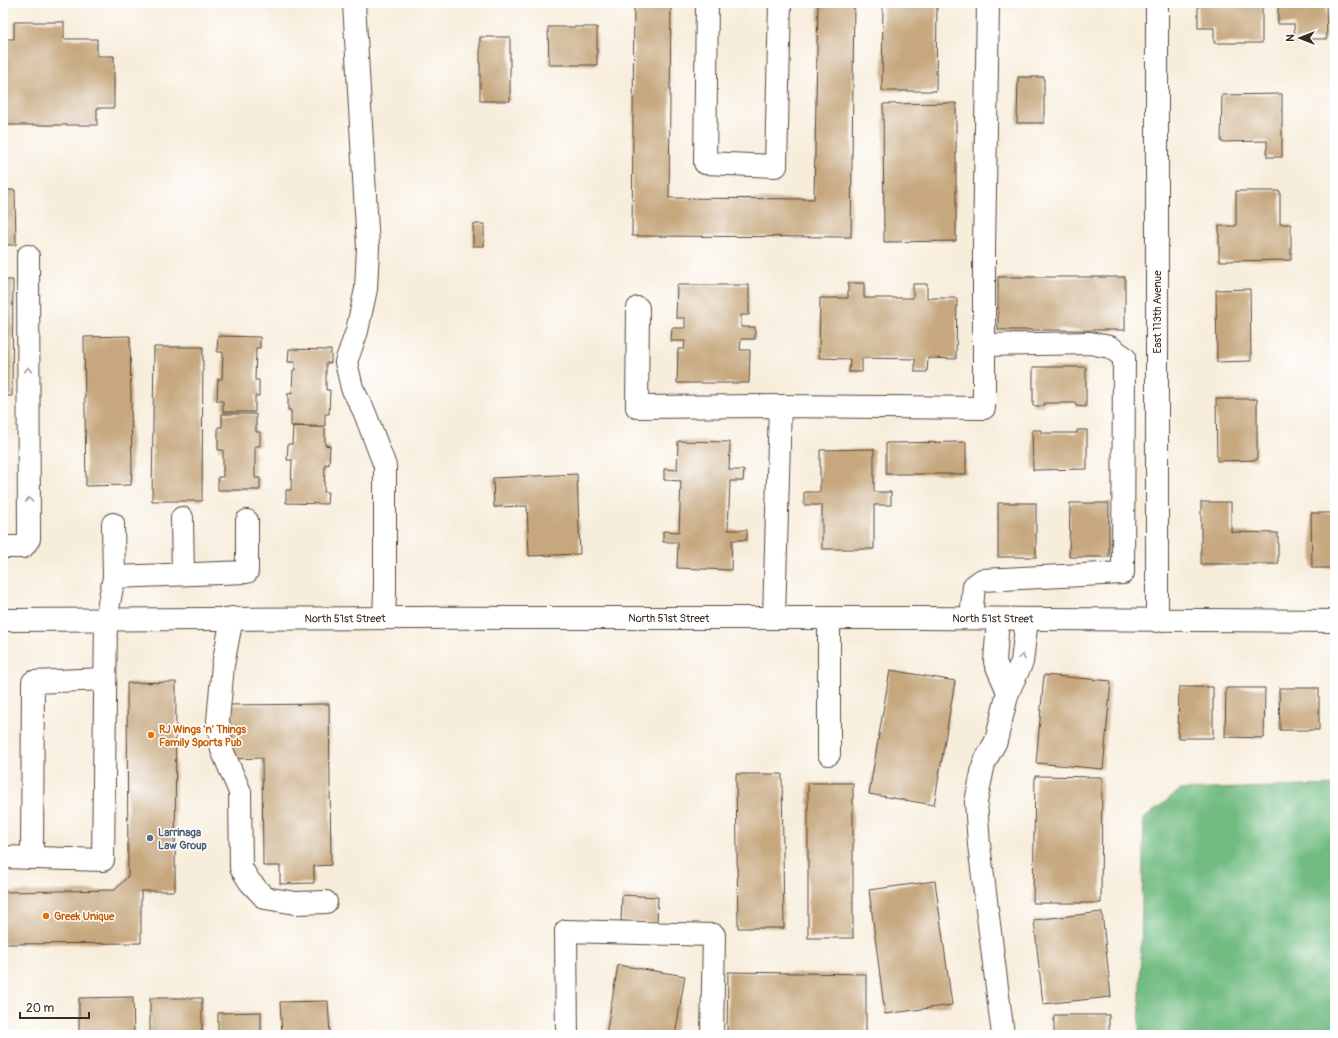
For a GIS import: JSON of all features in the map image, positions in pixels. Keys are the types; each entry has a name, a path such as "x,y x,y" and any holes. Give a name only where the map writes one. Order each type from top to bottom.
{"street":[{"path":"354,3 368,247 366,289 357,331 346,362 352,388 364,411 385,466 384,618"},
{"path":"707,3 706,163 776,166 780,3"},
{"path":"638,308 636,407 780,406 984,408 984,242 988,3"},
{"name":"East 113th Avenue","path":"1157,3 1157,621"},
{"path":"3,547 23,547 29,539 28,256"},
{"path":"971,618 974,586 982,580 1123,573 1124,358 1110,347 1090,343 984,345"},
{"path":"774,618 780,406"},
{"path":"182,518 183,574"},
{"path":"114,577 247,572 247,521"},
{"path":"3,857 103,860 106,619 114,577 113,524"},
{"path":"232,618 223,665 218,721 222,750 233,772 240,792 240,868 250,882 265,898 296,904 326,902"},
{"name":"North 51st Street","path":"3,620 232,618 971,618 1157,621 1335,621"},
{"path":"829,618 829,754"},
{"path":"998,619 995,662 1008,692"},
{"path":"1004,1035 978,845 976,802 984,763 996,741 1008,692 1022,662 1027,619"},
{"path":"32,858 33,682 105,679"},
{"path":"567,1035 566,931 714,935 712,1035"}],"green space":[{"path":"1335,785 1335,1035 1139,1035 1144,819 1180,790"}],"building":[{"path":"634,3 671,3 669,198 814,199 818,3 854,3 851,237 632,236"},
{"path":"883,3 937,3 936,91 882,91"},
{"path":"1198,3 1262,3 1262,43 1214,43 1214,28 1198,28"},
{"path":"1278,3 1326,3 1327,39 1295,39 1294,24 1278,24"},
{"path":"14,22 64,22 64,39 97,39 97,56 114,56 114,108 97,108 97,125 3,125 3,39 14,39"},
{"path":"548,27 597,27 597,65 549,65"},
{"path":"480,37 510,37 510,101 480,101"},
{"path":"1018,77 1044,77 1044,123 1017,123"},
{"path":"1282,94 1282,157 1267,157 1267,141 1221,142 1222,95"},
{"path":"956,103 956,241 884,242 883,104"},
{"path":"3,190 15,190 16,245 3,245"},
{"path":"1236,191 1280,191 1280,224 1291,224 1291,260 1219,261 1219,226 1236,226"},
{"path":"473,224 484,224 484,246 473,246"},
{"path":"998,277 1125,277 1125,330 998,330"},
{"path":"3,280 13,280 12,396 3,396"},
{"path":"848,283 864,283 864,298 913,298 913,284 927,284 927,298 957,298 956,359 928,358 927,372 915,372 915,359 862,358 862,372 849,372 850,359 819,358 820,298 848,298"},
{"path":"677,285 749,285 749,315 741,315 741,327 755,327 755,339 741,339 740,350 750,350 749,383 677,383 678,349 684,349 685,341 671,341 672,328 685,328 685,318 676,318"},
{"path":"1250,289 1251,361 1217,362 1216,290"},
{"path":"130,336 131,485 86,486 84,337"},
{"path":"218,336 260,337 260,348 256,348 255,380 259,380 259,396 255,396 255,412 223,412 223,401 217,401 218,379 222,379 223,352 217,352"},
{"path":"154,347 203,347 202,501 152,501"},
{"path":"289,349 331,350 331,363 326,363 326,390 330,390 329,414 325,414 325,426 291,426 291,410 288,410 288,393 292,394 293,370 295,370 295,362 288,362"},
{"path":"1033,367 1086,367 1086,407 1076,406 1076,403 1044,403 1044,406 1033,406"},
{"path":"1216,399 1257,399 1257,460 1217,461"},
{"path":"222,414 256,414 256,432 260,432 260,446 255,446 255,478 260,478 260,490 218,490 218,477 223,477 223,450 218,450 218,427 222,427"},
{"path":"293,426 325,428 325,445 330,446 329,465 325,464 324,492 328,492 327,504 286,503 286,490 291,490 292,460 287,460 288,444 292,444"},
{"path":"1032,430 1041,430 1041,433 1077,433 1077,430 1087,430 1087,469 1033,470"},
{"path":"678,441 730,442 729,470 744,470 743,481 730,481 728,530 747,530 747,540 732,540 731,570 677,568 678,542 663,542 663,531 679,532 681,481 664,480 664,469 677,470"},
{"path":"966,442 966,474 886,474 886,443"},
{"path":"874,449 874,492 891,492 891,505 874,505 874,549 822,549 822,505 804,505 804,492 820,492 820,450"},
{"path":"577,474 580,554 529,556 527,506 494,507 493,478"},
{"path":"1201,502 1231,502 1231,532 1278,533 1278,564 1201,564"},
{"path":"998,503 1036,503 1036,557 998,557"},
{"path":"1070,503 1109,503 1109,557 1069,557"},
{"path":"1311,513 1335,513 1335,568 1312,568"},
{"path":"890,670 955,681 934,805 869,794"},
{"path":"1044,675 1111,681 1103,769 1036,763"},
{"path":"176,682 175,891 141,891 141,943 3,944 3,892 115,890 128,876 127,683"},
{"path":"1179,687 1213,687 1213,738 1178,738"},
{"path":"1226,688 1265,688 1264,738 1225,737"},
{"path":"1279,688 1319,688 1319,730 1280,730"},
{"path":"329,704 331,865 314,866 314,883 280,884 280,866 263,866 262,758 229,759 228,705"},
{"path":"736,774 782,774 784,928 738,928"},
{"path":"1035,776 1102,777 1101,903 1033,903"},
{"path":"808,783 853,783 853,938 808,938"},
{"path":"935,881 952,1005 885,1014 869,890"},
{"path":"622,895 658,897 657,923 621,921"},
{"path":"1102,912 1111,997 1043,1004 1034,920"},
{"path":"618,965 685,976 675,1035 606,1035"},
{"path":"728,972 866,974 866,1035 727,1035"},
{"path":"133,997 134,1035 79,1035 79,998"},
{"path":"150,998 202,998 202,1035 150,1035"},
{"path":"328,1001 330,1035 282,1035 280,1002"},
{"path":"261,1012 261,1035 218,1035 218,1013"},
{"path":"1054,1015 1109,1015 1109,1035 1054,1035"}],"place":[{"name":"RJ Wings 'n' Things Family Sports Pub","path":"151,735"},
{"name":"Larrinaga Law Group","path":"150,838"},
{"name":"Greek Unique","path":"46,916"}]}
